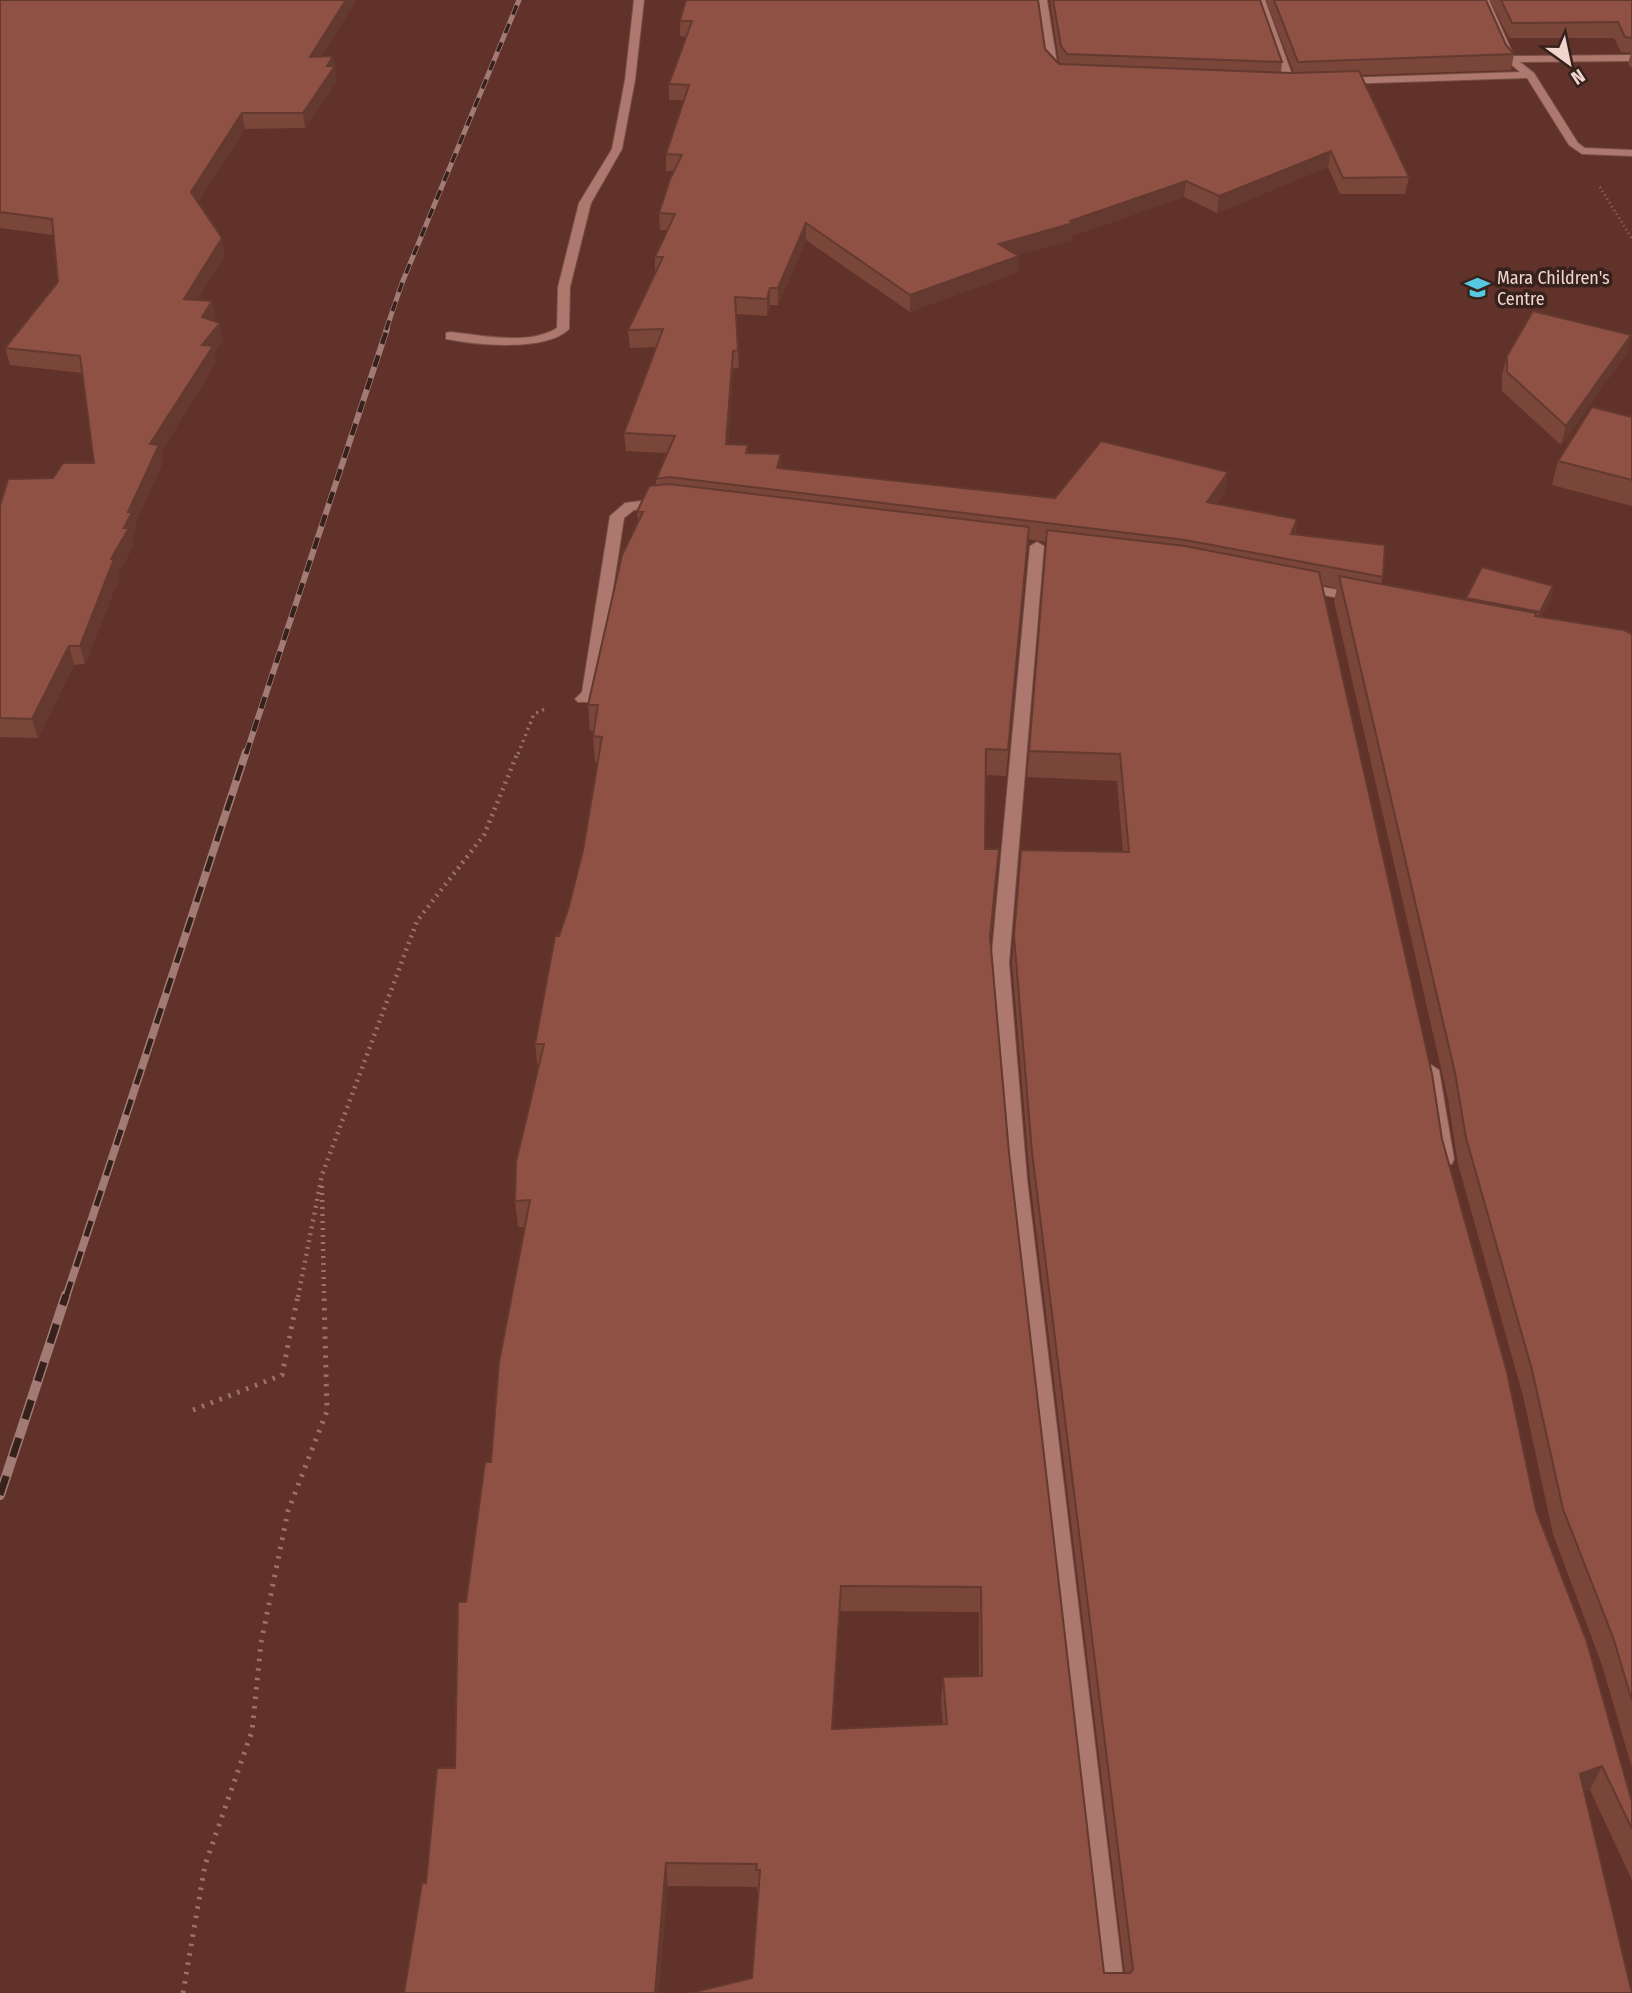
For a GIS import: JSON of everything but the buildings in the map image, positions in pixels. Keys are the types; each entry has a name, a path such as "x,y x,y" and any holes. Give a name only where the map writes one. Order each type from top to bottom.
{"street":[{"path":"450,336 523,340 550,337 562,329 564,287 585,203 617,149 631,80 639,0"},
{"path":"1042,0 1052,64 1062,75 1067,76"},
{"path":"1260,0 1290,83"},
{"path":"1483,0 1510,59 1530,75 1574,145 1582,151 1632,153"},
{"path":"1510,59 1632,58"},
{"path":"1330,81 1530,75"},
{"path":"1277,82 1317,82"},
{"path":"583,699 589,693 617,516 629,506 681,503"},
{"path":"1037,546 1000,963 1018,1179 1112,1993"},
{"path":"1282,583 1378,602"},
{"path":"1323,592 1329,618"},
{"path":"1424,1047 1449,1178"}],"path":[{"path":"1582,151 1594,177 1632,239"},
{"path":"193,1410 282,1375 322,1175 423,910 484,835 534,715 549,707 583,699"},
{"path":"183,1993 205,1865 251,1731 261,1643 288,1511 327,1411 322,1175"}],"railway":[{"path":"386,330 402,283 519,0"},
{"path":"246,754 387,329"},
{"path":"66,1297 246,752"},
{"path":"0,1495 66,1295"}],"place":[{"name":"Mara Children's Centre","path":"1477,288"}]}
